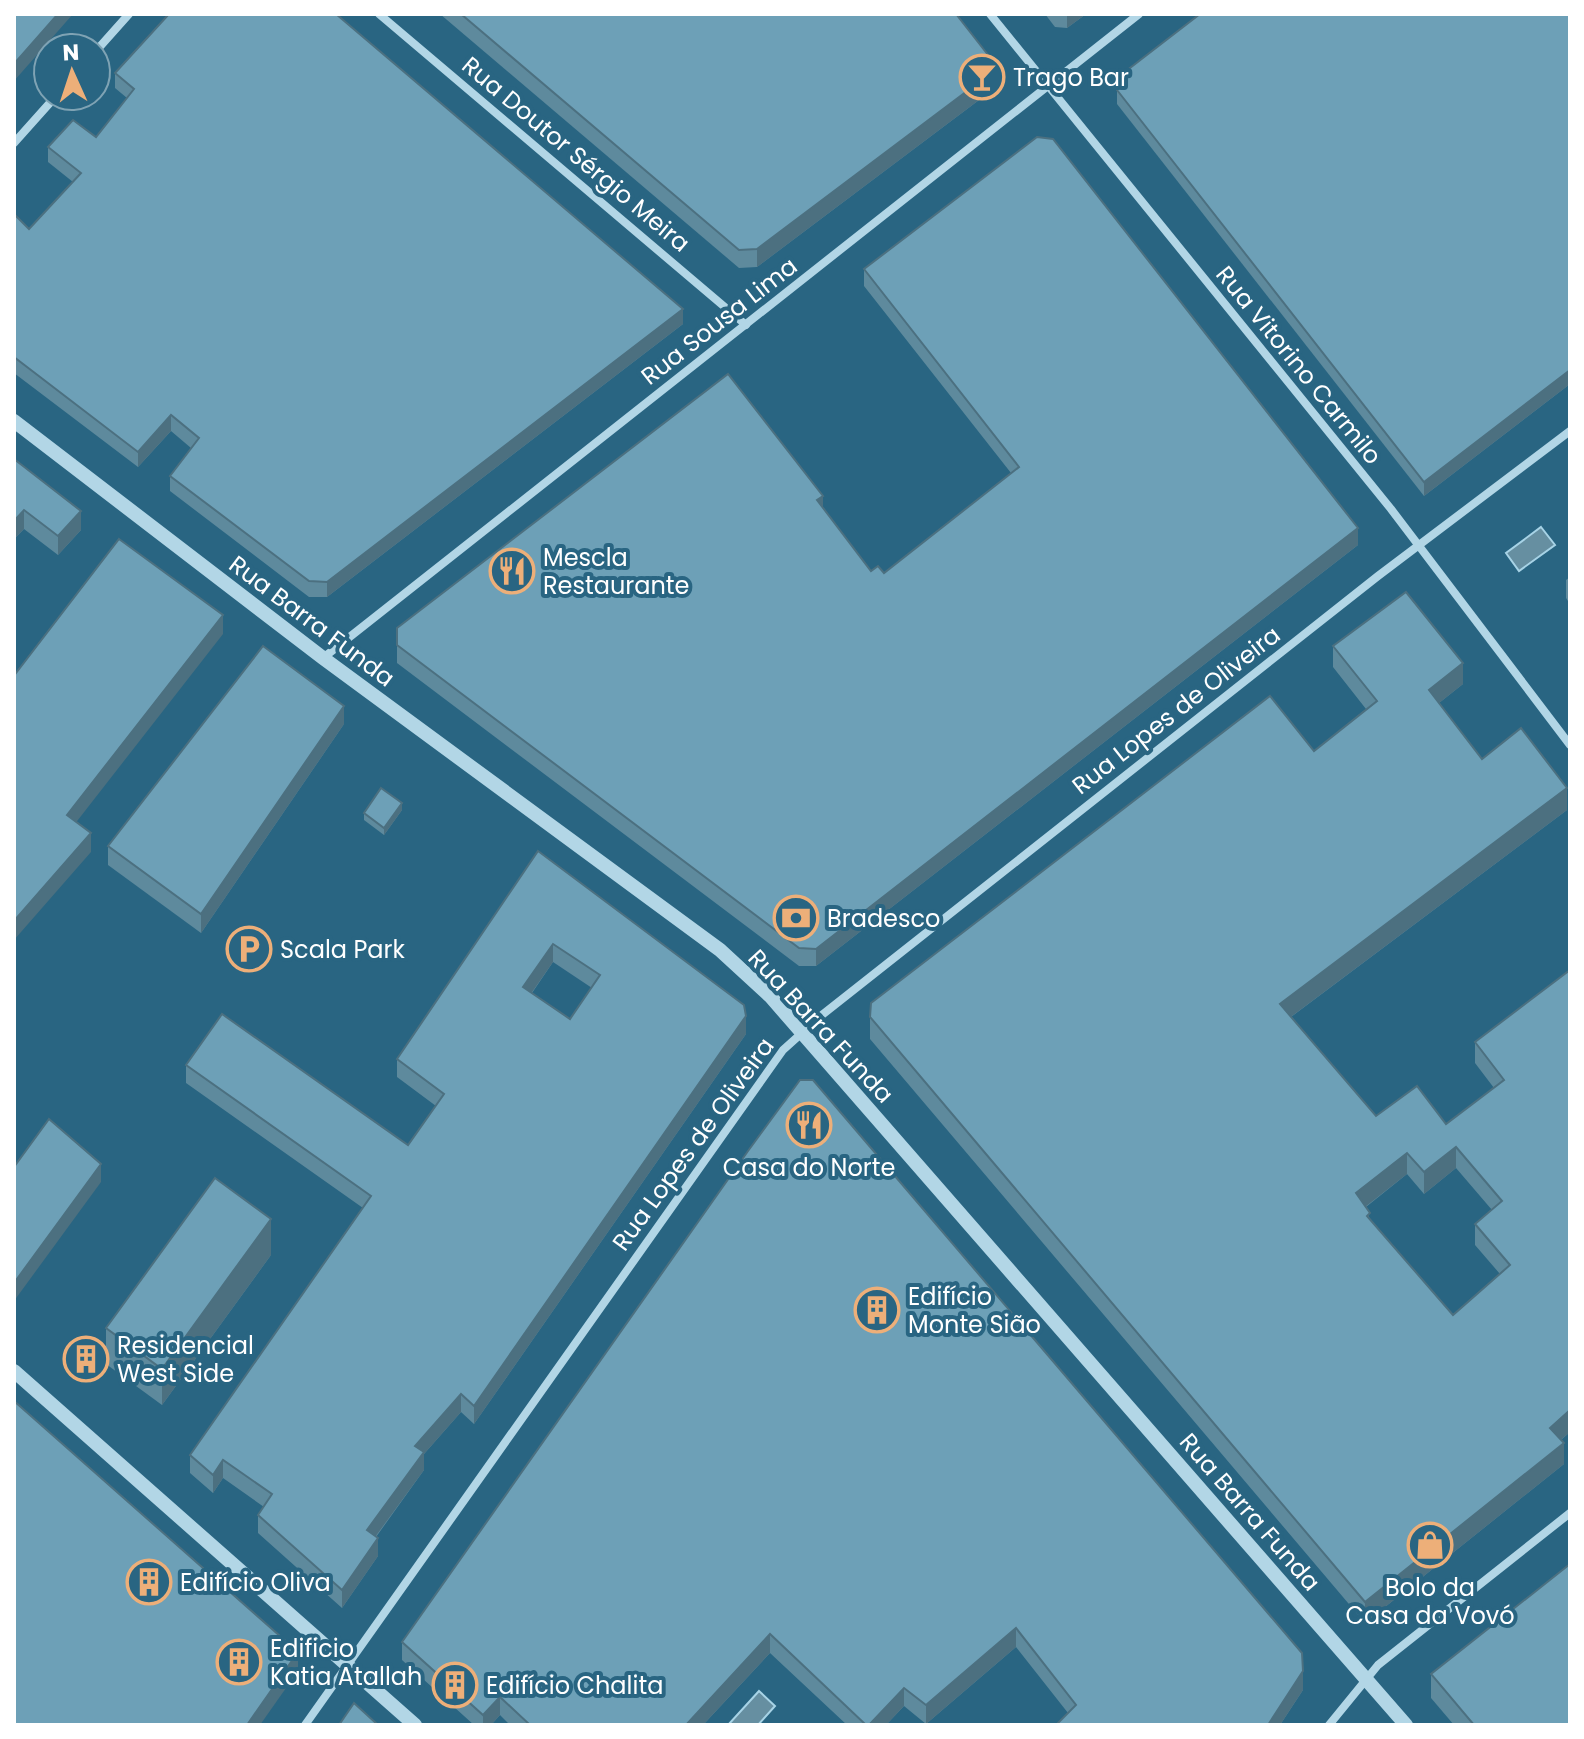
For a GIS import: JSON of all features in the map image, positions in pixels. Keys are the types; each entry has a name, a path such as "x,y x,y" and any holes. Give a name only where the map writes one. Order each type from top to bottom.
{"street":[{"path":"112,33 129,14"},
{"name":"Rua Doutor Sérgio Meira","path":"379,14 746,325"},
{"name":"Rua Vitorino Carmilo","path":"990,14 1417,546 1570,745"},
{"name":"Rua Sousa Lima","path":"323,658 1139,14"},
{"path":"14,143 42,112"},
{"name":"Rua Barra Funda","path":"14,421 323,658 720,950 802,1031 1406,1725"},
{"name":"Rua Lopes de Oliveira","path":"305,1725 770,1067 802,1031 1417,546 1570,431"},
{"path":"14,1371 415,1725"},
{"path":"1329,1725 1365,1677 1570,1513"}],"water":[{"path":"1541,527 1555,545 1519,571 1506,553"},
{"path":"759,1691 775,1706 758,1725 728,1725"}],"building":[{"path":"14,14 58,14 42,32 32,32 32,44 14,64"},
{"path":"169,14 336,14 683,309 327,582 309,581 170,476 199,438 171,415 138,452 14,357 14,214 29,229 81,173 48,147 73,120 96,137 134,89 115,73"},
{"path":"461,14 956,14 992,60 991,73 757,249 739,250"},
{"path":"1200,14 1570,14 1570,370 1424,482 1117,90 1117,78"},
{"path":"1037,137 1053,139 1358,528 816,949 799,948 397,645 397,628 728,374 823,496 817,500 871,571 878,566 884,573 1019,467 864,269"},
{"path":"14,459 81,511 58,536 24,510 14,521"},
{"path":"119,539 223,615 67,815 91,833 14,921 14,671 16,673"},
{"path":"1406,592 1463,663 1429,690 1482,759 1521,728 1567,788 1280,1004 1376,1116 1417,1086 1446,1124 1504,1080 1475,1042 1570,970 1570,1410 1550,1428 1564,1443 1365,1602 870,1017 871,1003 1270,696 1314,751 1377,701 1333,646","holes":["1456,1147 1502,1201 1475,1224 1510,1265 1453,1315 1367,1216 1370,1213 1356,1193 1407,1153 1424,1172"]},
{"path":"263,646 344,706 201,914 108,846"},
{"path":"381,788 402,803 384,828 364,813"},
{"path":"538,851 744,1005 746,1016 474,1406 461,1394 415,1446 424,1452 367,1530 378,1538 342,1590 258,1515 272,1494 223,1460 213,1475 190,1455 371,1196 186,1065 222,1014 408,1145 444,1094 397,1059","holes":["553,944 600,975 570,1019 523,987"]},
{"path":"800,1080 813,1080 1302,1653 1303,1671 1268,1725 1056,1725 1076,1705 1016,1628 926,1705 904,1688 869,1725 770,1634 686,1725 530,1725 500,1697 483,1715 402,1642"},
{"path":"49,1119 101,1164 14,1283 14,1167"},
{"path":"215,1178 271,1219 162,1369 106,1328"},
{"path":"14,1401 298,1652 247,1725 14,1725"},
{"path":"1570,1564 1570,1725 1474,1725 1431,1674"},
{"path":"354,1703 378,1725 339,1725"}],"place":[{"name":"Trago Bar","path":"982,77"},
{"name":"Mescla Restaurante","path":"512,571"},
{"name":"Bradesco","path":"796,918"},
{"name":"Scala Park","path":"249,949"},
{"name":"Casa do Norte","path":"809,1125"},
{"name":"Edifício Monte Sião","path":"877,1310"},
{"name":"Residencial West Side","path":"86,1359"},
{"name":"Bolo da Casa da Vovó","path":"1430,1545"},
{"name":"Edifício Oliva","path":"149,1582"},
{"name":"Edificio Katia Atallah","path":"239,1662"},
{"name":"Edifício Chalita","path":"455,1685"}]}
